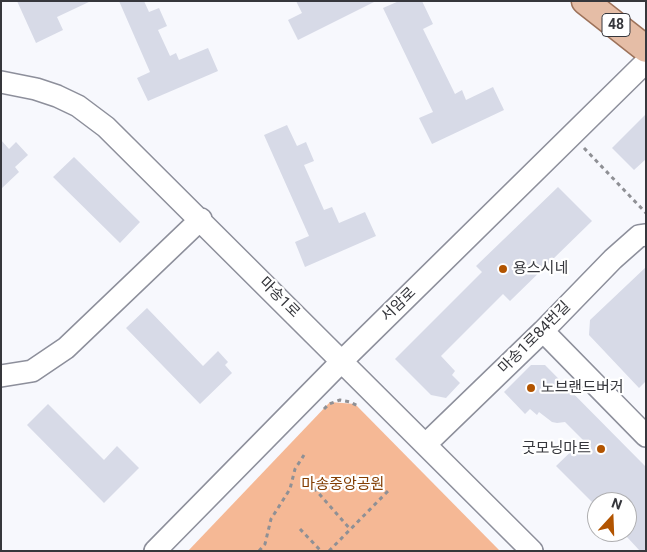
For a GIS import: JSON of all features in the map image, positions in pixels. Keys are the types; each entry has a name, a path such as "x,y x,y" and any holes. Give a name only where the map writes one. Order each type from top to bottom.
{"main road":[{"name":"48","path":"586,1 646,49"}],"street":[{"name":"서암로","path":"155,551 342,361 646,62"},
{"name":"마송1로","path":"1,82 36,89 78,106 106,126 532,551"},
{"path":"1,376 32,371 66,348 201,220"},
{"name":"마송1로84번길","path":"426,444 544,331 613,259 638,236 646,235"},
{"path":"544,331 646,436"}],"path":[{"path":"572,136 646,213"},
{"path":"317,414 329,404 340,400 358,406"},
{"path":"259,551 265,544 271,519 290,489 295,469 304,455"},
{"path":"314,488 350,529"},
{"path":"329,551 390,488"},
{"path":"300,529 321,551"}],"green space":[{"name":"마송중앙공원","path":"330,402 355,404 500,551 188,551"}],"building":[{"path":"17,1 91,1 57,17 63,30 36,43"},
{"path":"119,1 144,1 149,12 159,8 167,26 158,30 170,56 176,53 179,60 208,48 218,71 148,101 137,78 150,72"},
{"path":"296,1 376,1 298,40 288,20 302,13"},
{"path":"399,1 422,1 433,24 423,29 455,94 462,90 466,100 493,87 504,110 432,144 419,118 433,112 383,8"},
{"path":"646,114 646,159 634,170 612,148"},
{"path":"287,125 297,146 306,142 314,161 304,165 324,210 332,207 339,223 365,212 376,236 305,267 295,242 309,236 264,135"},
{"path":"1,140 9,149 16,142 28,155 15,167 19,172 1,189"},
{"path":"74,157 140,222 120,243 53,177"},
{"path":"558,187 592,221 510,301 503,294 441,356 455,371 452,375 460,383 446,398 431,395 395,359 482,272 476,266"},
{"path":"646,267 646,381 639,388 589,335 590,320"},
{"path":"147,308 203,366 218,351 228,362 225,365 232,373 200,404 126,328"},
{"path":"531,365 545,365 646,467 646,551 640,551 632,542 637,542 637,492 587,492 587,497 556,466 583,440 565,422 552,422 539,412 537,415 530,409 525,414 504,392"},
{"path":"48,404 104,460 117,446 139,468 104,503 27,425"}],"place":[{"name":"용스시네","path":"503,269"},
{"name":"노브랜드버거","path":"531,388"},
{"name":"굿모닝마트","path":"601,449"}]}
